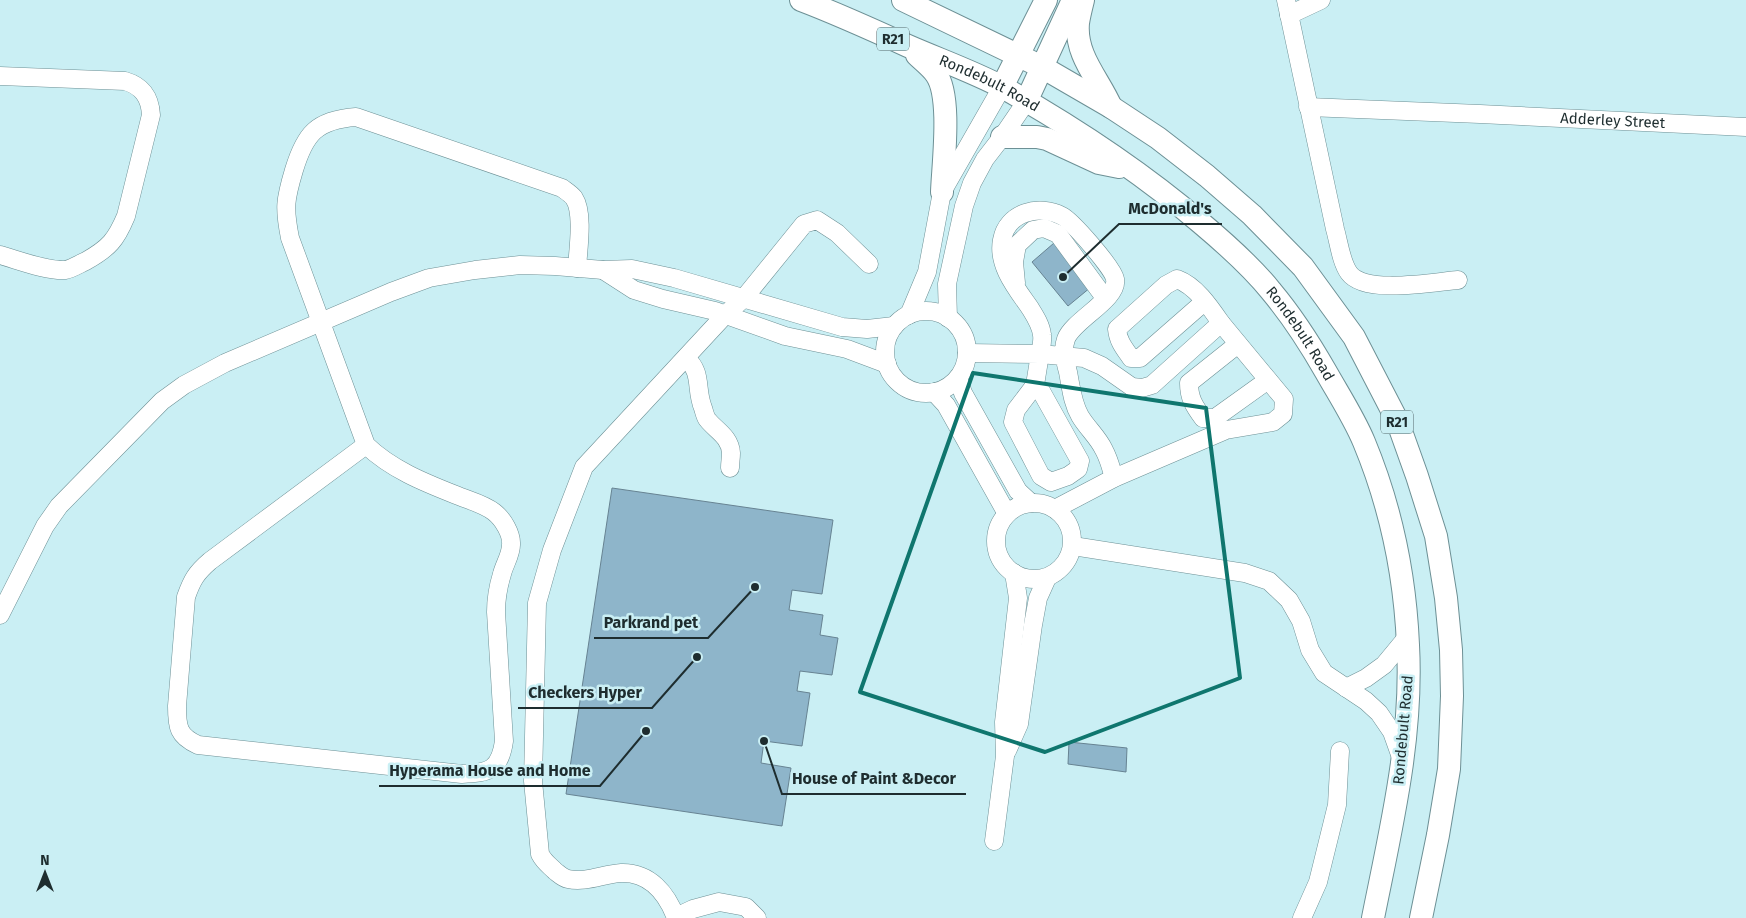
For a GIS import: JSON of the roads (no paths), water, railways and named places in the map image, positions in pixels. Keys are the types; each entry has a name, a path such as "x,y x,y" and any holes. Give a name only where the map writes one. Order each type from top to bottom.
{"main road":[{"name":"Rondebult Road","path":"801,0 846,17 1002,87 1079,132 1173,199 1232,249 1271,291 1308,341 1363,440 1382,490 1393,532 1404,591 1408,636 1408,705 1394,821 1372,913"},
{"name":"R21","path":"903,0 1042,66 1111,107 1158,138 1208,176 1252,215 1303,268 1354,337 1397,420 1417,476 1436,536 1446,598 1451,650 1452,696 1449,769 1423,914"},
{"path":"1002,87 1046,0"},
{"path":"1026,102 1073,0"},
{"path":"1083,0 1078,23 1078,37 1086,63 1102,87 1111,107"},
{"path":"908,46 936,74 942,85 946,110 942,192"},
{"path":"1002,137 1037,137 1047,139 1099,163 1132,169"}],"street":[{"path":"1321,0 1287,7 1343,261 1354,278 1371,285 1398,285 1458,280"},
{"path":"0,76 125,81 133,83 142,89 148,98 151,115 126,216 120,231 104,251 66,270 46,267 0,255"},
{"path":"909,315 927,272 942,192 1002,87"},
{"path":"948,318 948,284 964,206 972,183 1026,102"},
{"name":"Adderley Street","path":"1308,108 1746,127"},
{"path":"366,445 210,561 192,581 186,597 178,696 177,721 180,733 188,741 198,745 462,774 476,774 489,770 498,763 502,756 504,741 496,598 511,545 507,530 502,520 493,511 426,484 399,470 378,456 366,445 290,238 285,204 304,142 326,123 341,118 356,117 562,188 574,199 578,208 577,268"},
{"path":"1035,385 1041,391 1080,461 1078,469 1068,476 1050,482 1041,476 1012,422 1016,410 1035,385 1042,336 1039,324 1002,262 1001,249 1002,238 1009,224 1018,216 1026,212 1049,211 1063,216 1071,223 1108,265 1115,278 1115,285 1106,298 1071,329 1066,340 1064,357 1072,397 1080,416 1104,449 1110,461 1114,478"},
{"path":"757,918 746,907 719,902 693,909 676,918 668,901 658,887 644,876 622,873 584,880 566,879 544,862 538,845 533,781 538,602 552,550 584,467 725,315 744,298 804,224 817,220 837,233 869,264"},
{"path":"0,615 6,586 59,506 162,401 184,385 225,362 391,292 430,278 520,265 603,270 632,269 674,278 842,327 867,329 894,326"},
{"path":"603,270 634,290 725,315 785,336 847,349 887,364"},
{"path":"1055,509 1114,478 1226,430 1273,422 1283,414 1284,399 1222,323 1188,283 1177,279 1166,285 1117,329 1122,347 1132,358 1140,358 1204,302"},
{"path":"927,311 936,312 948,318 959,327 963,335 967,353 966,362 958,378 951,384 934,392 908,388 893,376 887,364 886,342 894,326 909,315 927,311"},
{"path":"967,353 1040,354 1084,358 1102,366 1132,386 1142,388 1152,385 1222,323"},
{"path":"1238,344 1189,382 1189,394 1193,404 1203,418 1215,418 1268,380"},
{"path":"686,358 694,365 697,373 701,405 707,419 721,432 729,443 731,452 730,468"},
{"path":"958,378 963,393 1018,491 1030,503"},
{"path":"934,392 946,405 1007,514"},
{"path":"1030,503 1048,505 1055,509 1062,514 1071,529 1073,546 1071,554 1062,568 1047,578 1030,579 1014,574 1002,561 996,545 998,528 1007,514 1022,505 1030,503"},
{"path":"1073,546 1245,573 1269,581 1289,600 1301,621 1310,650 1324,673 1366,701 1379,713 1392,732 1402,762"},
{"path":"994,841 1005,756 1004,722 1018,598 1014,574"},
{"path":"1005,756 1019,724 1038,598 1047,578"},
{"path":"1346,688 1366,678 1384,665 1408,636"},
{"path":"1302,918 1318,882 1337,805 1340,751"}],"place":[{"name":"McDonald's","path":"1063,277"},
{"name":"Parkrand pet","path":"755,587"},
{"name":"Checkers Hyper","path":"697,657"},
{"name":"Hyperama House and Home","path":"646,731"},
{"name":"House of Paint &Decor","path":"764,741"}]}
